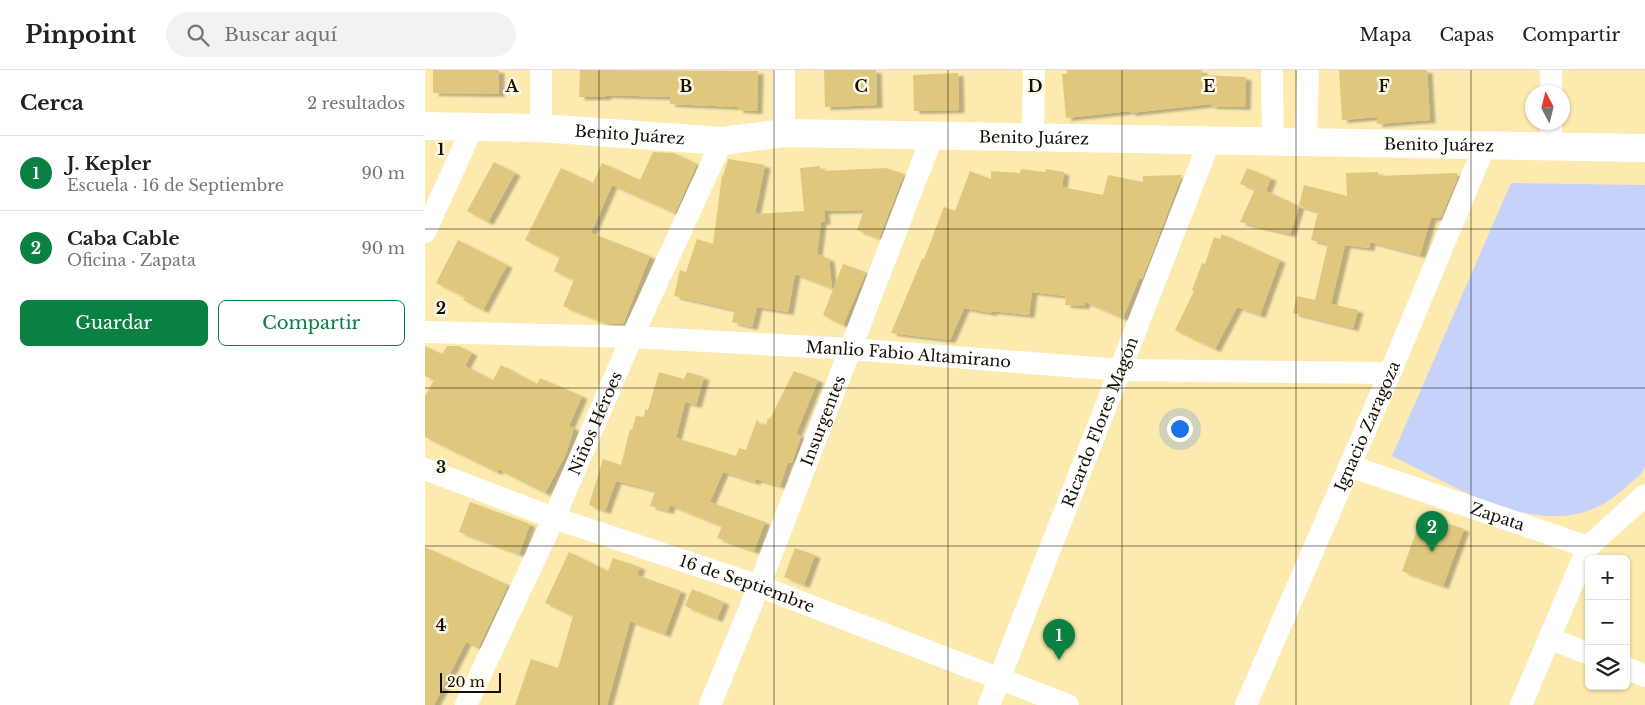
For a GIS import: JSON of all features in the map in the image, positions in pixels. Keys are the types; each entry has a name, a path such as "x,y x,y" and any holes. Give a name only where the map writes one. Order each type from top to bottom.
{"street":[{"path":"541,70 541,128"},
{"path":"784,70 784,133"},
{"path":"1033,137 1034,70"},
{"path":"1272,70 1273,141"},
{"path":"1306,142 1308,70"},
{"path":"1551,70 1551,85"},
{"name":"Benito Juárez","path":"425,126 541,128 722,141 784,133 1485,145 1551,134 1645,148"},
{"path":"425,232 473,127"},
{"name":"Insurgentes","path":"711,705 759,586 933,135"},
{"name":"Ricardo Flores Magón","path":"989,705 1210,140"},
{"name":"Niños Héroes","path":"466,705 555,518 632,337 722,141"},
{"name":"Ignacio Zaragoza","path":"1246,705 1390,373 1485,145"},
{"name":"Manlio Fabio Altamirano","path":"425,332 632,337 851,349 1120,370 1390,373"},
{"name":"Zapata","path":"1350,466 1588,547"},
{"name":"16 de Septiembre","path":"425,469 555,518 759,586 1069,705"},
{"path":"1521,705 1588,547 1645,495"},
{"path":"1549,638 1585,652"},
{"path":"1630,670 1645,676"}],"shaded area":[{"path":"1511,183 1645,185 1645,467 1641,474 1610,500 1579,513 1552,516 1525,513 1497,505 1469,494 1392,456"}],"building":[{"path":"433,70 499,70 499,94 433,93"},
{"path":"580,70 758,71 757,111 738,110 738,107 670,104 670,97 606,95 606,97 579,97"},
{"path":"824,70 876,70 877,105 825,107"},
{"path":"1067,70 1202,70 1202,75 1246,77 1245,107 1211,106 1211,104 1066,118 1062,74 1067,74"},
{"path":"1339,70 1427,70 1430,120 1377,124 1377,117 1342,120"},
{"path":"958,73 959,110 914,111 913,75"},
{"path":"653,152 674,153 697,164 675,213 612,185 591,233 650,256 623,324 605,323 563,306 574,280 554,271 560,257 525,240 561,168 593,183 602,163 640,180"},
{"path":"728,159 765,165 755,214 804,211 800,168 820,166 820,171 886,168 904,174 879,238 857,230 864,210 824,211 825,221 821,222 817,254 829,259 832,288 795,274 788,312 757,307 752,327 732,322 735,310 674,296 680,270 686,272 697,239 713,244 722,175"},
{"path":"494,162 515,173 488,222 467,211"},
{"path":"1247,168 1271,178 1266,191 1299,206 1290,234 1240,222 1255,189 1240,184"},
{"path":"1021,169 1045,172 1046,169 1064,172 1062,187 1103,195 1108,175 1143,182 1143,176 1182,175 1142,279 1139,279 1123,318 1085,302 1084,306 1065,305 1066,296 1032,292 1029,315 992,311 991,313 964,308 950,340 891,333 922,259 924,259 944,207 955,211 970,171 991,179 991,171 1020,173"},
{"path":"1378,172 1378,176 1457,173 1457,179 1441,217 1431,218 1420,255 1370,242 1369,248 1345,245 1331,304 1358,310 1353,328 1293,313 1297,296 1315,300 1328,244 1311,240 1318,212 1299,206 1304,185 1347,196 1346,173"},
{"path":"1222,234 1280,260 1260,315 1237,307 1215,349 1175,330 1194,291 1192,290 1202,263 1205,264 1214,237 1220,239"},
{"path":"458,240 507,265 483,310 463,300 465,297 436,283"},
{"path":"843,264 866,272 843,325 823,315"},
{"path":"425,346 442,354 447,346 459,346 472,353 465,366 493,380 501,365 537,384 540,378 582,396 569,426 574,428 566,454 545,493 498,469 497,472 425,437 425,396 434,380 425,376"},
{"path":"794,371 818,380 796,434 801,436 792,463 788,462 780,486 756,479 755,482 723,472 710,502 765,522 754,551 717,538 722,526 670,505 668,511 650,506 655,491 616,481 605,511 589,505 603,459 621,465 630,429 632,430 636,416 644,417 645,409 648,410 659,372 684,379 687,372 704,377 696,405 685,402 676,438 736,456 739,448 746,450 757,419 759,423 766,425"},
{"path":"470,502 530,524 519,554 459,532"},
{"path":"1440,521 1464,529 1443,586 1402,571 1418,527 1436,533"},
{"path":"425,547 508,585 478,648 466,642 434,705 425,705"},
{"path":"795,548 815,555 804,585 784,577"},
{"path":"569,552 608,571 613,558 640,567 637,575 681,591 665,634 630,621 607,705 515,705 531,659 558,668 573,616 545,603"},
{"path":"692,589 724,602 717,619 685,606"}],"place":[{"name":"Caba Cable","path":"1432,552"},
{"name":"J. Kepler","path":"1059,660"}]}
